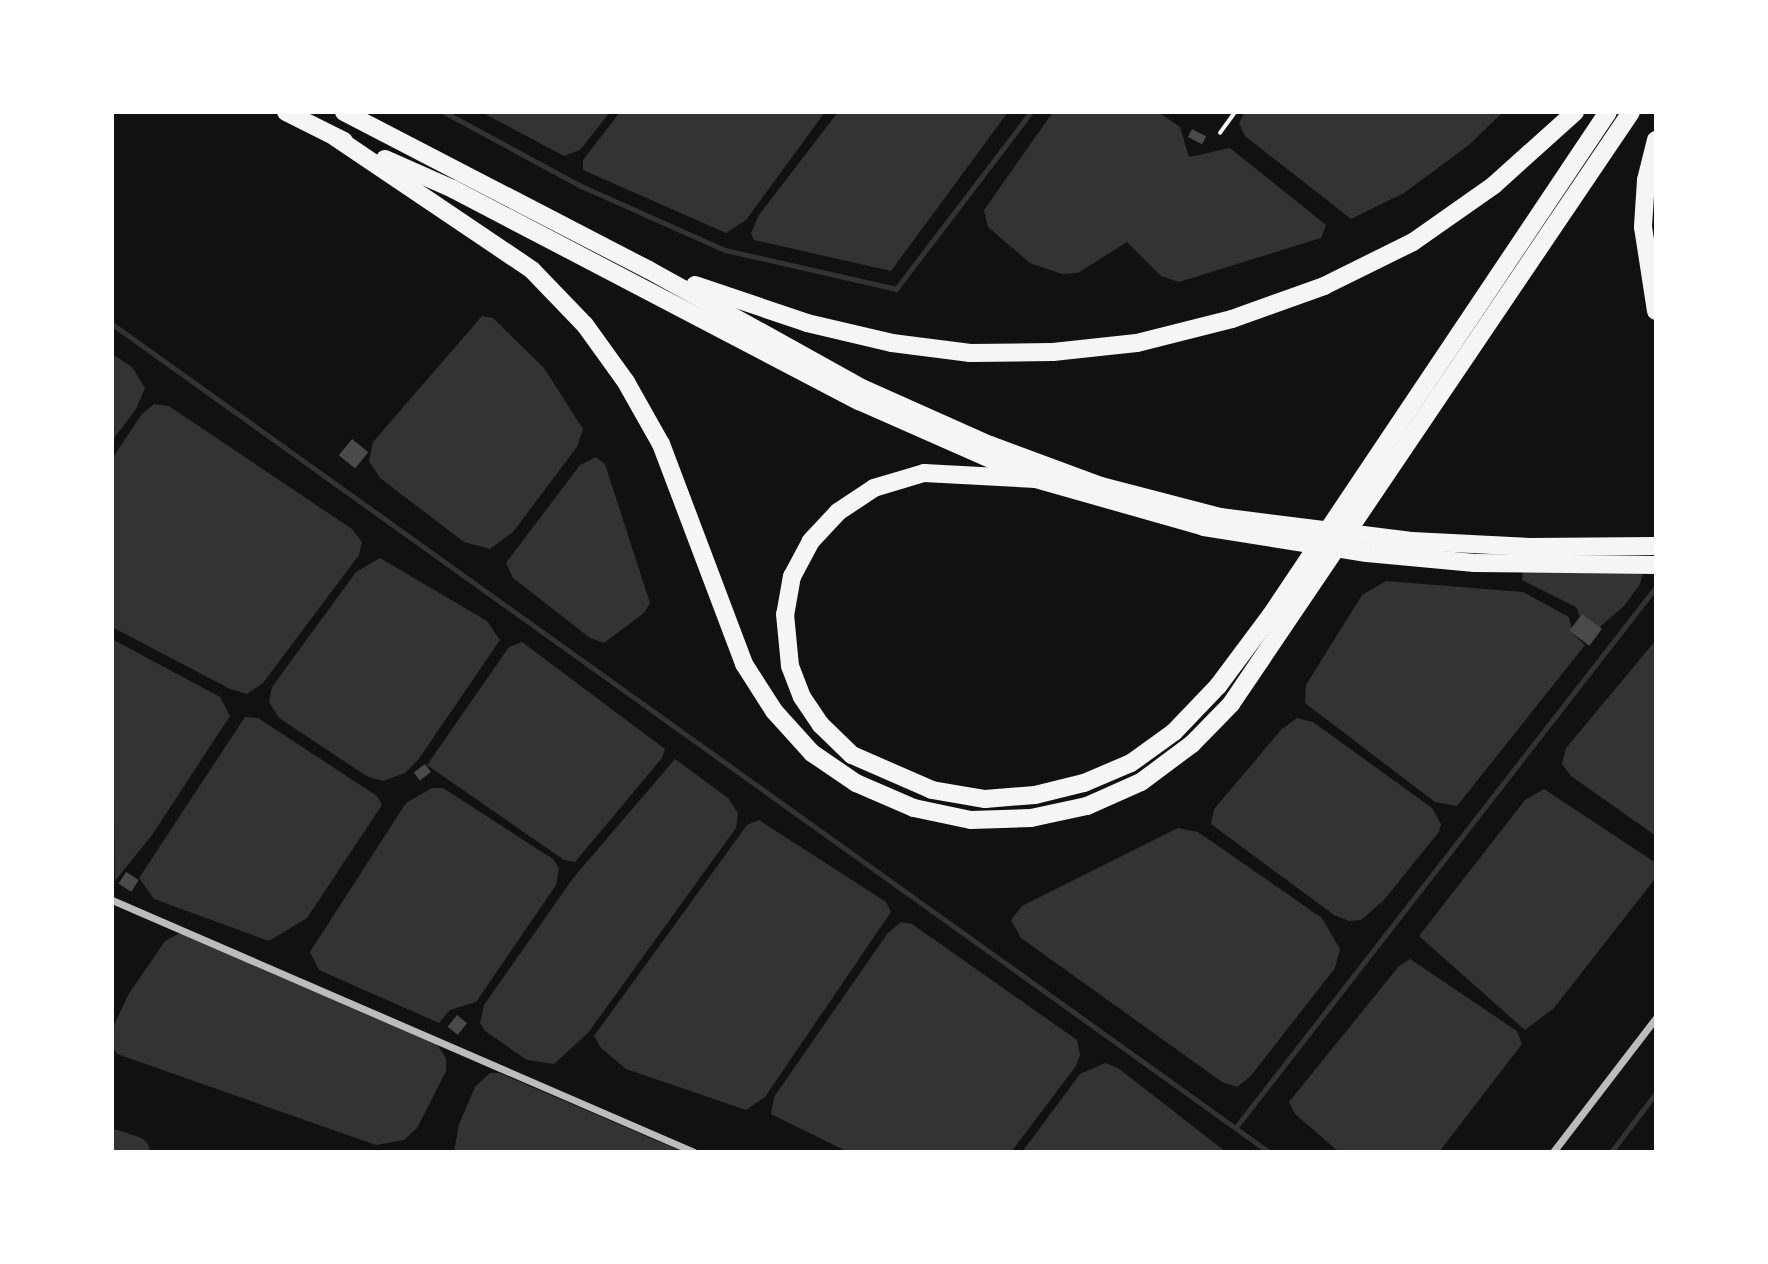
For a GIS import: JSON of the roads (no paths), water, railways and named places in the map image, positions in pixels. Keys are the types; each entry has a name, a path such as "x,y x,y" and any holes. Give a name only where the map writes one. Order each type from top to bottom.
{"highway":[{"path":"286,112 335,137 453,189 862,395 1036,479 1203,527 1367,553 1475,563 1656,565"},
{"path":"344,112 649,270 862,395 1101,486 1220,517 1412,541 1531,547 1656,546"},
{"path":"649,270 807,323 892,343 970,353 1053,352 1137,342 1232,319 1324,286 1413,242 1494,185 1576,112"},
{"path":"1036,479 924,473 874,488 838,512 811,541 792,576 785,614 790,666 802,697 821,725 852,755 932,790 985,799 1035,795 1084,783 1131,763 1174,732 1218,686 1271,615 1608,112"},
{"path":"335,137 532,270 585,325 626,382 662,444 744,664 774,710 812,753 856,783 914,808 984,820 1031,818 1087,806 1141,782 1192,744 1231,704 1631,112"},
{"path":"1656,141 1646,180 1643,227 1656,311"}],"street":[{"path":"112,900 694,1152"},
{"path":"1553,1152 1656,1018"}],"waterway":[{"path":"444,112 581,186 725,250 896,289 1031,112"},
{"path":"112,324 1269,1152"},
{"path":"1236,1127 1656,587"},
{"path":"1611,1152 1656,1093"},
{"path":"112,1145 134,1152"}]}
